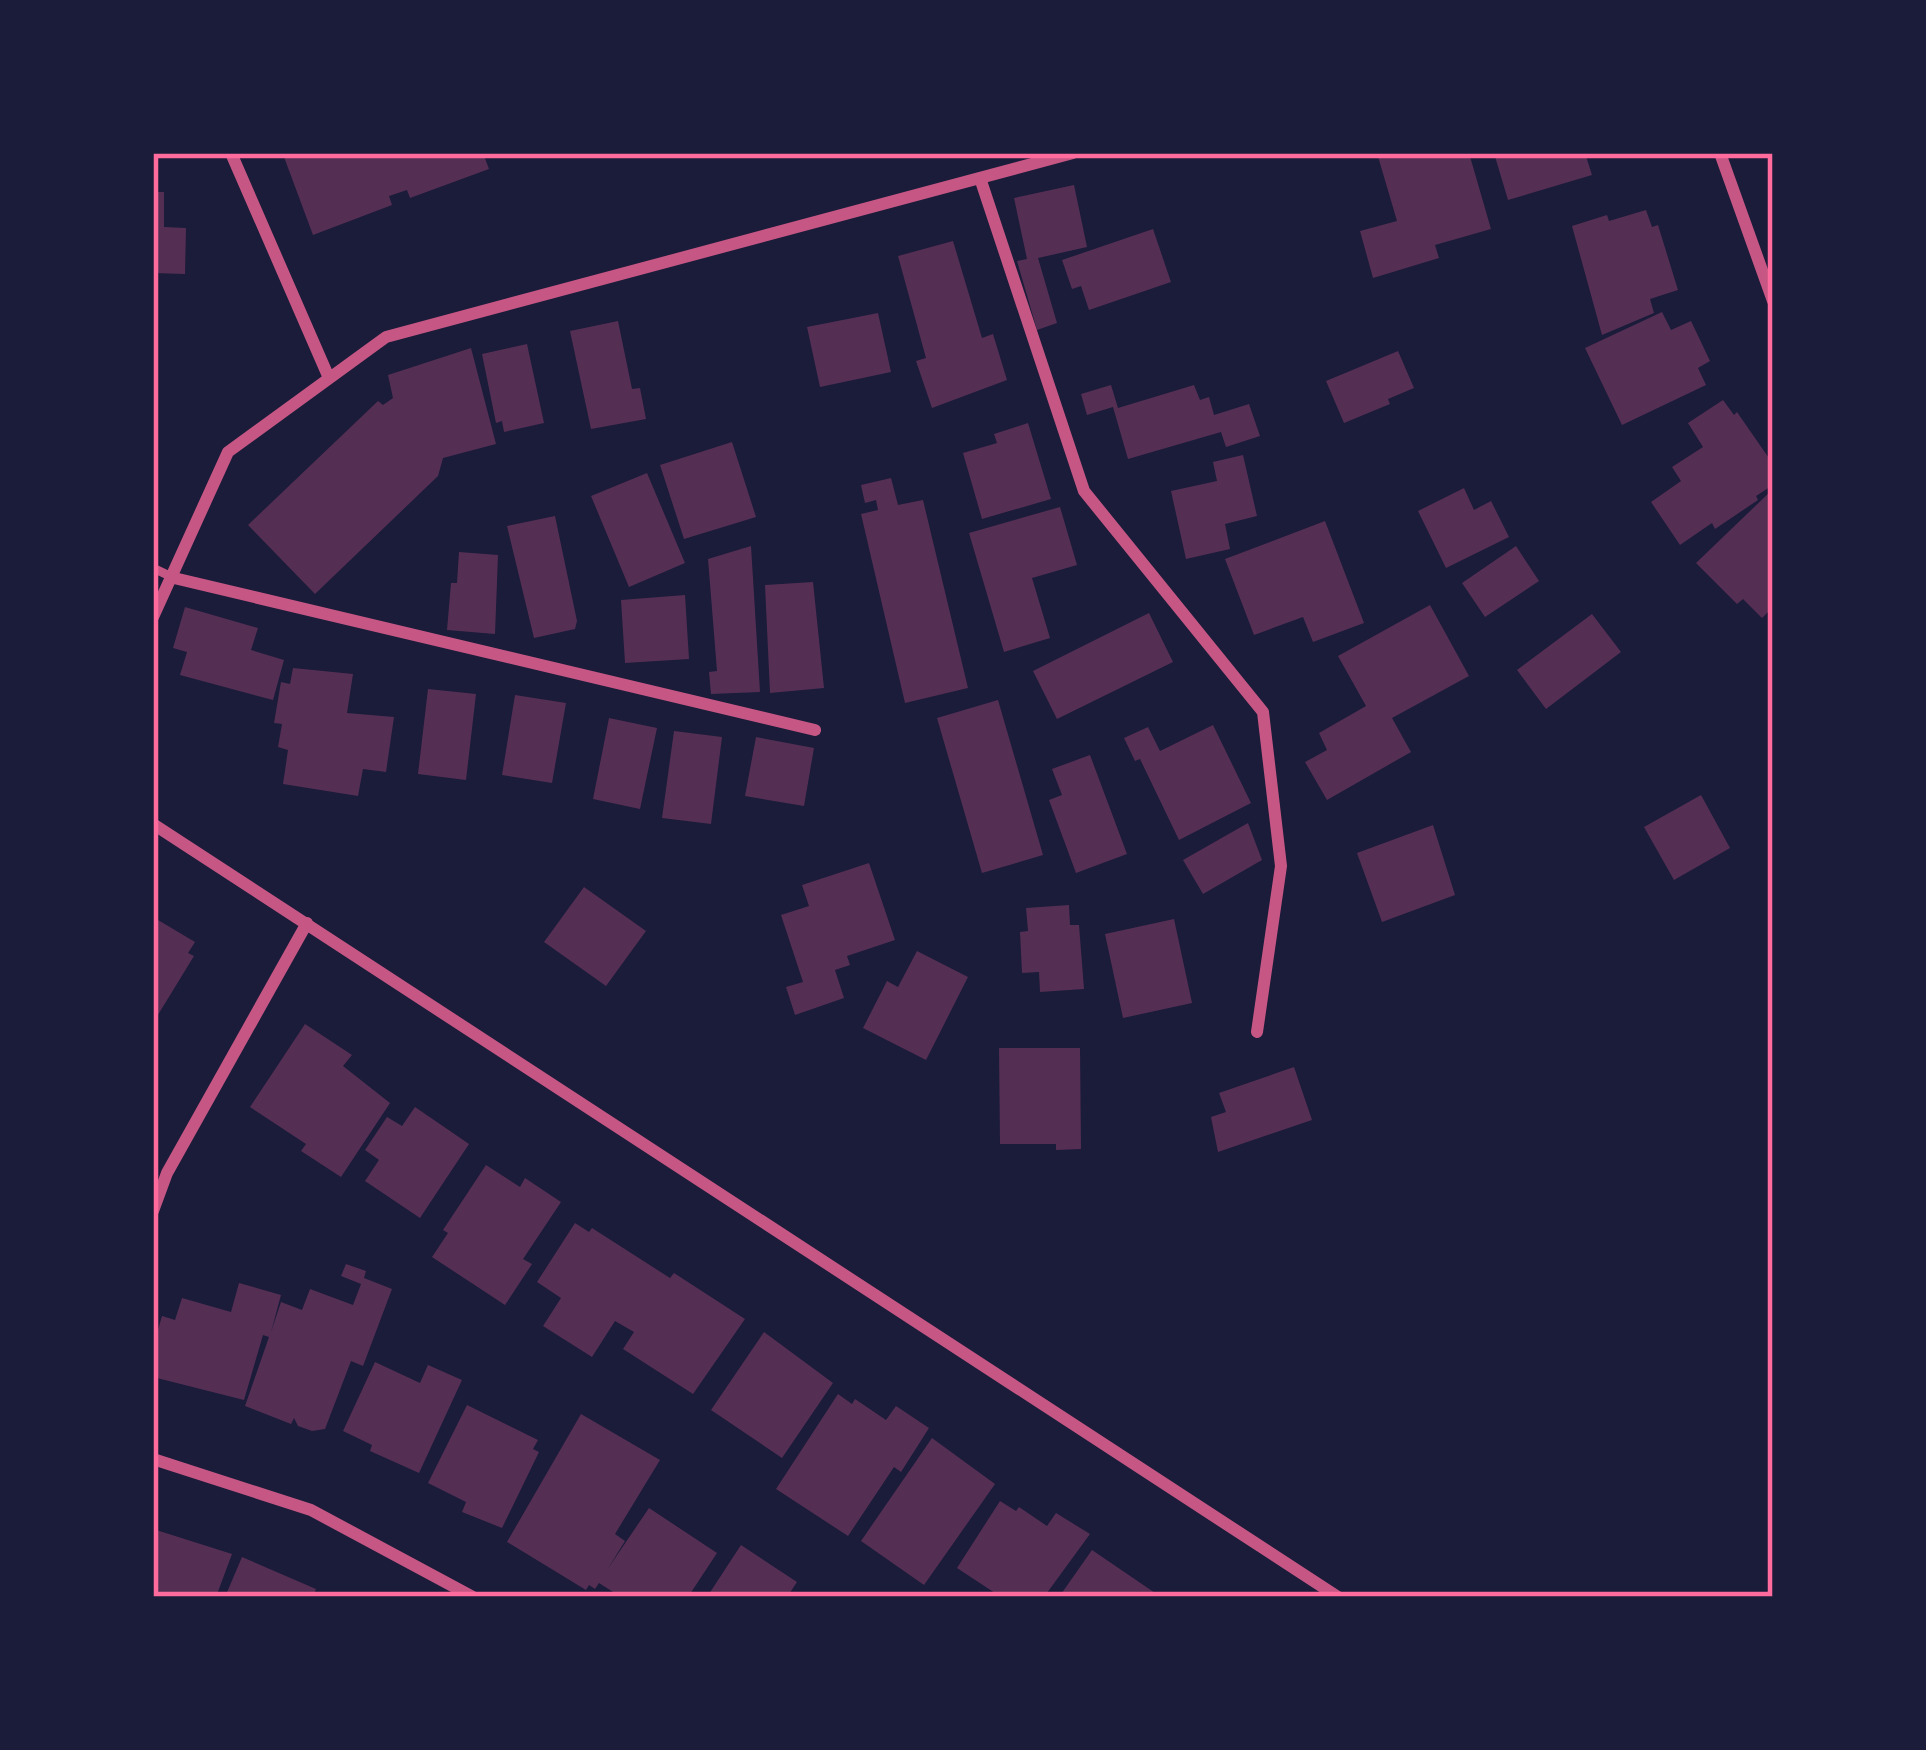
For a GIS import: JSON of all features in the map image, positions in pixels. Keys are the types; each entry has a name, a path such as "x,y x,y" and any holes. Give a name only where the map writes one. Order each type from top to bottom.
{"street":[{"path":"231,153 329,378"},
{"path":"153,617 227,452 386,338 1073,153"},
{"path":"1720,153 1773,301"},
{"path":"980,178 1084,490 1263,712 1281,866 1257,1032"},
{"path":"174,578 815,730"},
{"path":"153,824 1338,1597"},
{"path":"153,1211 167,1173 307,923"},
{"path":"153,1459 311,1510 473,1597"}],"lane":[{"path":"153,568 174,578"}],"building":[{"path":"295,153 483,153 489,169 410,198 407,190 389,196 392,205 313,235 284,157"},
{"path":"1377,153 1469,153 1491,229 1435,245 1439,258 1373,278 1360,231 1397,221"},
{"path":"1494,153 1585,153 1592,175 1508,200"},
{"path":"1074,185 1087,247 1038,258 1057,323 1037,330 1017,261 1027,259 1014,198"},
{"path":"153,192 164,192 164,227 186,228 185,274 153,273"},
{"path":"1646,210 1652,227 1658,225 1678,290 1650,299 1654,313 1602,335 1572,226"},
{"path":"1153,229 1171,282 1089,310 1081,286 1072,289 1062,260"},
{"path":"953,241 982,338 993,334 1007,380 932,408 916,361 926,358 898,256"},
{"path":"1662,312 1671,330 1691,321 1710,361 1698,368 1706,385 1622,425 1585,348"},
{"path":"878,313 891,372 820,387 807,327"},
{"path":"618,321 632,389 640,388 646,419 591,429 570,331"},
{"path":"527,344 544,423 504,432 502,421 496,423 482,354"},
{"path":"471,348 496,444 443,458 438,476 315,594 248,525 378,401 383,405 393,398 388,375"},
{"path":"1398,351 1414,388 1344,423 1326,381"},
{"path":"1111,385 1118,408 1194,385 1200,400 1209,397 1214,415 1249,404 1260,436 1226,447 1221,432 1128,459 1113,407 1087,415 1081,394"},
{"path":"1723,400 1734,415 1737,412 1773,464 1773,485 1715,529 1712,523 1680,545 1651,502 1681,481 1672,467 1703,447 1688,423"},
{"path":"1028,423 1051,499 982,519 963,453 997,443 994,434"},
{"path":"732,442 756,517 684,539 660,465"},
{"path":"1243,455 1257,516 1225,524 1230,549 1186,559 1171,491 1217,481 1213,462"},
{"path":"647,473 685,563 629,587 591,496"},
{"path":"891,478 898,505 923,500 968,688 905,703 861,514 878,510 876,500 865,503 861,485"},
{"path":"1464,488 1474,510 1491,501 1509,537 1446,568 1418,511"},
{"path":"1773,489 1773,607 1762,618 1743,599 1737,604 1696,563"},
{"path":"1060,507 1077,565 1032,578 1050,638 1004,652 969,533"},
{"path":"555,516 577,621 575,629 534,638 507,526"},
{"path":"1325,521 1364,623 1313,642 1303,617 1254,635 1225,559"},
{"path":"751,546 760,692 711,694 709,672 717,671 708,559"},
{"path":"1516,546 1539,581 1485,617 1462,583"},
{"path":"459,552 498,555 495,634 447,630"},
{"path":"813,582 824,688 770,693 765,585"},
{"path":"685,595 689,659 625,663 621,600"},
{"path":"1430,605 1469,676 1392,718 1411,752 1327,800 1305,762 1327,750 1319,733 1366,706 1338,656"},
{"path":"185,607 258,628 251,650 284,660 273,700 180,675 187,652 173,648"},
{"path":"1149,613 1173,662 1057,719 1033,671"},
{"path":"1592,614 1621,652 1546,709 1517,670"},
{"path":"293,668 353,674 347,713 394,717 386,772 363,769 358,796 283,784 288,750 278,747 282,724 274,723 281,682 290,684"},
{"path":"428,689 476,694 466,780 418,774"},
{"path":"515,695 566,703 552,783 502,775"},
{"path":"998,700 1043,855 982,873 937,718"},
{"path":"609,718 657,728 640,809 593,799"},
{"path":"1213,725 1251,803 1179,840 1140,759 1135,761 1124,738 1148,727 1160,751"},
{"path":"674,731 722,737 711,824 662,818"},
{"path":"756,737 814,748 804,806 745,796"},
{"path":"1090,755 1127,854 1076,873 1049,800 1062,795 1052,769"},
{"path":"1701,795 1730,848 1674,880 1644,827"},
{"path":"1248,823 1262,860 1203,894 1183,860"},
{"path":"1433,825 1455,895 1382,922 1357,853"},
{"path":"869,863 895,940 847,956 850,965 835,970 844,998 795,1015 786,987 803,982 781,915 809,906 802,885"},
{"path":"584,887 646,931 606,986 544,942"},
{"path":"1069,905 1070,925 1079,925 1084,989 1040,992 1039,972 1022,973 1020,932 1028,931 1026,908"},
{"path":"153,917 195,942 188,953 194,956 153,1023"},
{"path":"1174,919 1192,1003 1123,1018 1105,934"},
{"path":"917,951 968,977 926,1060 863,1028 887,981 898,987"},
{"path":"305,1024 352,1055 343,1066 390,1103 341,1177 301,1151 306,1144 250,1107"},
{"path":"999,1048 1080,1048 1081,1149 1000,1144"},
{"path":"1294,1067 1312,1120 1218,1152 1211,1117 1226,1112 1219,1093"},
{"path":"415,1107 469,1144 420,1218 365,1181 379,1160 365,1150 387,1117 402,1126"},
{"path":"486,1165 520,1187 525,1178 561,1202 523,1259 532,1264 505,1305 432,1257 448,1233 443,1230"},
{"path":"575,1223 589,1232 592,1228 670,1278 674,1273 745,1319 693,1394 623,1349 634,1332 615,1321 592,1357 543,1326 561,1298 537,1282"},
{"path":"346,1264 366,1271 364,1278 392,1289 363,1366 351,1361 325,1429 312,1431 298,1426 294,1418 291,1424 245,1406 269,1337 263,1335 244,1400 153,1377 153,1347 162,1316 175,1320 182,1298 231,1312 239,1283 281,1295 271,1332 281,1302 302,1310 310,1289 353,1305 361,1284 341,1276"},
{"path":"764,1332 833,1383 782,1458 711,1410"},
{"path":"375,1362 420,1383 428,1365 462,1380 419,1473 370,1451 372,1445 343,1431"},
{"path":"838,1394 852,1404 855,1399 886,1420 896,1406 929,1428 901,1472 894,1467 848,1536 776,1489"},
{"path":"467,1405 538,1440 533,1449 539,1452 502,1528 462,1512 466,1502 428,1483"},
{"path":"581,1414 660,1460 615,1534 625,1541 607,1570 649,1508 717,1553 688,1597 621,1597 599,1583 586,1590 507,1542"},
{"path":"932,1438 995,1484 924,1585 861,1541"},
{"path":"1000,1501 1016,1511 1019,1507 1047,1526 1056,1513 1090,1534 1044,1597 1001,1597 957,1568"},
{"path":"153,1529 232,1554 216,1597 153,1597"},
{"path":"741,1545 797,1582 787,1597 707,1597"},
{"path":"1092,1550 1161,1597 1059,1597"},
{"path":"242,1557 316,1589 313,1597 225,1597"}]}
